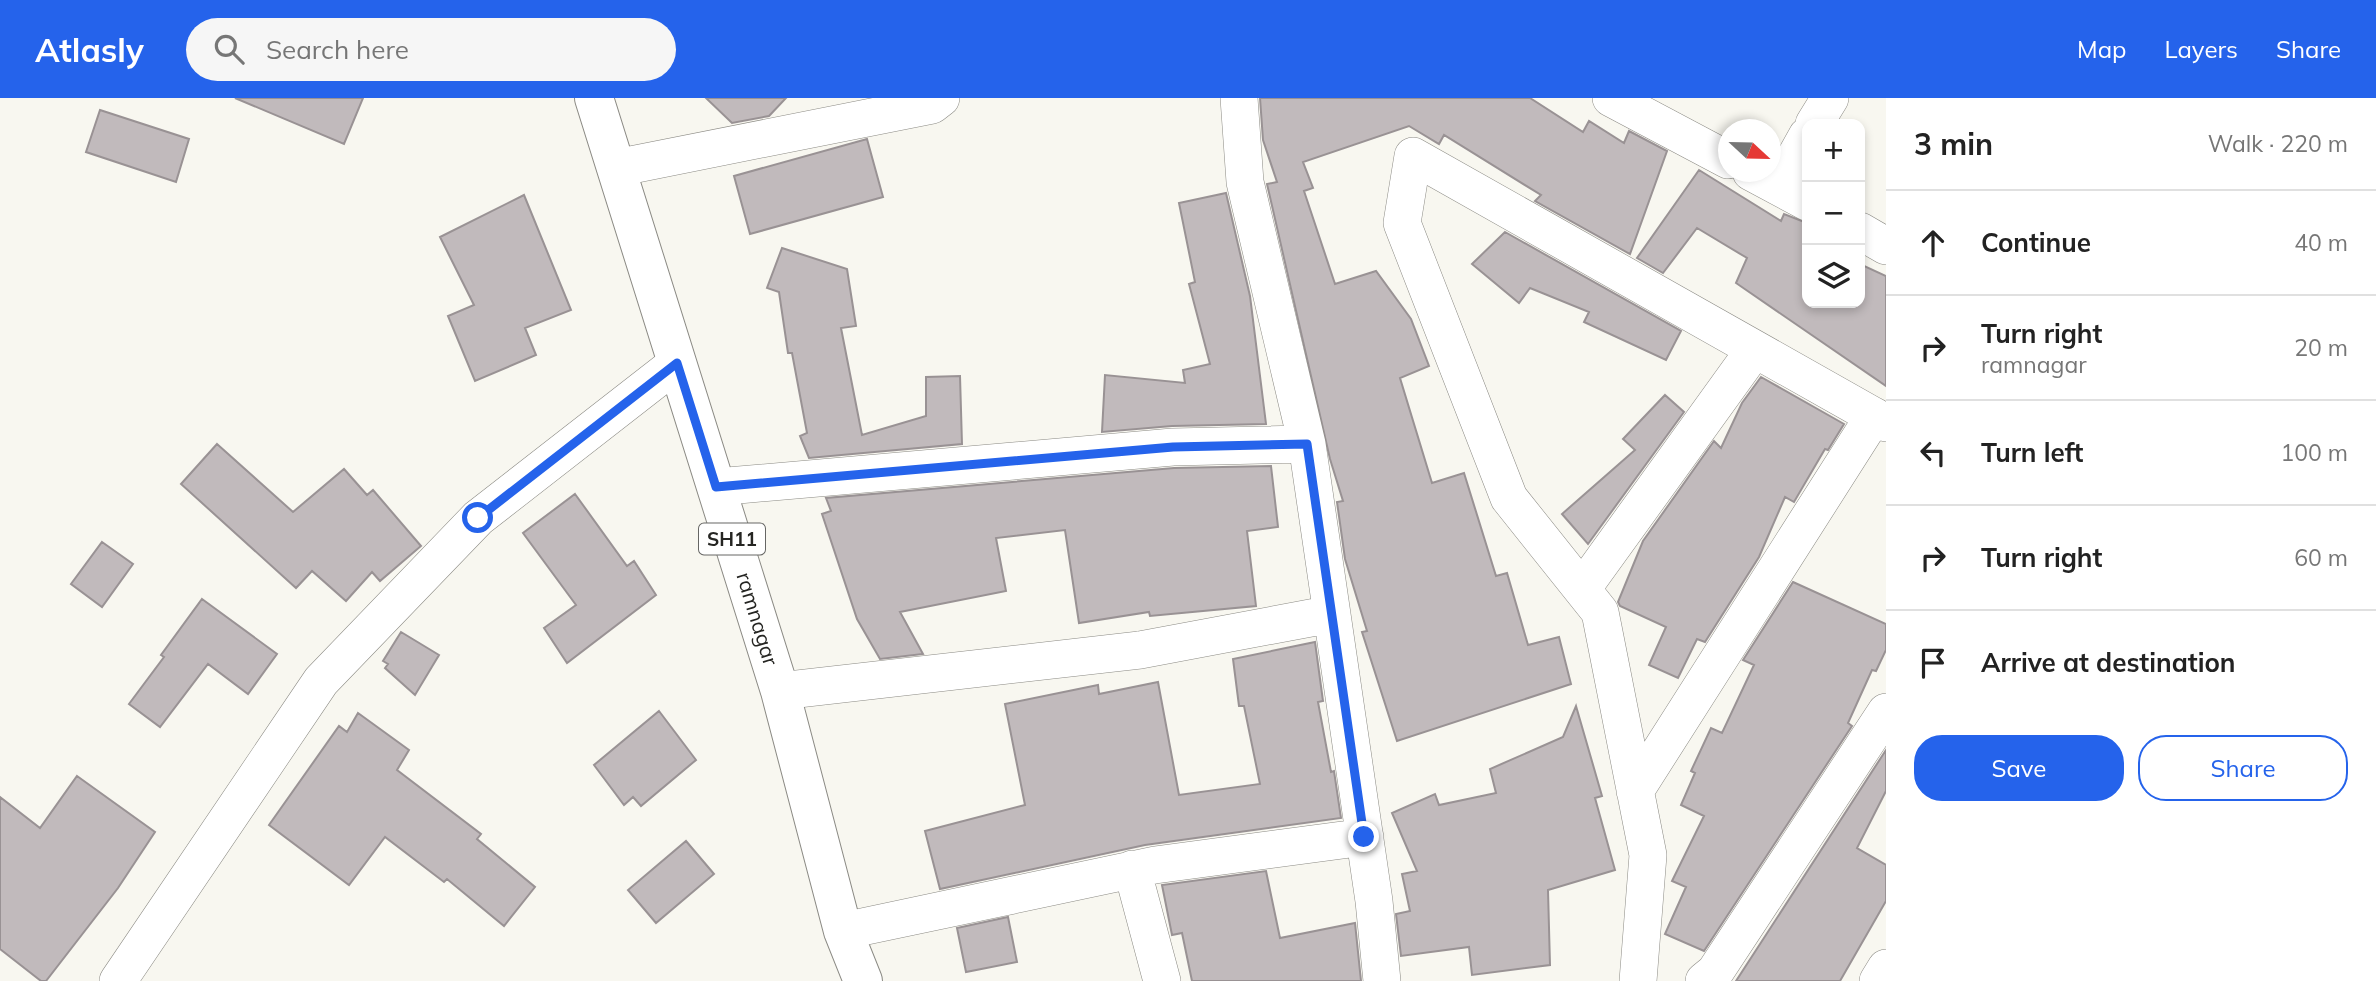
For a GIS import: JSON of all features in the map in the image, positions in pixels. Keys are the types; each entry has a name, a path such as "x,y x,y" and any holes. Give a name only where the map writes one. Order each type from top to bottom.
{"main road":[{"name":"ramnagar","path":"598,100 616,168 780,691 844,931 863,981"}],"street":[{"path":"616,168 932,105 941,98"},
{"path":"1239,98 1245,182 1307,444 1382,981"},
{"path":"1611,98 1718,155"},
{"path":"1817,119 1829,98"},
{"path":"1779,186 1802,145"},
{"path":"1635,791 1880,419 1413,156 1402,223 1504,486 1509,498 1600,612 1635,791 1648,855 1638,981"},
{"path":"1865,234 1886,246"},
{"path":"1582,589 1755,349"},
{"path":"118,981 321,681 478,518 677,363"},
{"path":"716,487 1173,447 1307,444"},
{"path":"780,691 1140,650 1332,614"},
{"path":"1704,981 1714,972 1886,712"},
{"path":"844,931 1132,869 1364,837"},
{"path":"1132,869 1162,981"},
{"path":"1878,981 1886,968"}],"building":[{"path":"235,98 363,98 344,144"},
{"path":"706,98 786,98 769,116 732,123"},
{"path":"1260,98 1530,98 1583,132 1589,121 1624,143 1629,131 1667,151 1630,254 1535,201 1541,195 1444,135 1439,144 1409,126 1303,162 1313,188 1304,191 1335,284 1376,271 1411,319 1429,366 1400,378 1432,483 1464,473 1496,576 1507,573 1528,645 1559,637 1571,684 1397,741 1362,632 1367,631 1345,559 1337,502 1343,501 1330,459 1267,184 1277,182 1263,140"},
{"path":"100,110 189,139 176,182 86,152"},
{"path":"867,139 883,197 750,234 734,176"},
{"path":"1699,170 1781,221 1784,214 1802,221 1802,308 1865,308 1865,266 1886,276 1886,386 1736,283 1747,258 1697,228 1663,273 1637,258"},
{"path":"1226,193 1250,296 1266,424 1172,426 1102,432 1105,375 1185,383 1183,370 1210,364 1189,284 1195,282 1179,203"},
{"path":"524,195 571,310 525,328 536,355 475,381 448,316 474,305 440,237"},
{"path":"1505,232 1681,331 1666,360 1584,322 1589,312 1530,288 1519,303 1472,264"},
{"path":"782,248 847,269 856,326 841,328 862,435 926,416 926,377 960,376 962,444 809,458 800,436 807,433 792,353 788,353 779,292 767,288"},
{"path":"1761,377 1844,424 1828,450 1825,449 1794,502 1785,497 1759,557 1705,642 1697,639 1678,678 1649,665 1666,627 1620,606 1618,602 1643,541 1714,441 1721,448 1742,403"},
{"path":"1665,395 1684,412 1588,544 1562,514 1635,450 1623,439"},
{"path":"217,444 293,512 344,469 367,495 373,490 421,546 380,581 372,572 346,601 312,571 296,588 181,484"},
{"path":"1271,466 1278,527 1247,531 1256,606 1150,616 1149,612 1079,623 1065,530 996,538 1006,591 900,612 923,654 880,659 857,619 822,514 831,511 826,498 1174,468"},
{"path":"575,494 627,566 634,561 656,595 567,663 544,628 576,605 523,533"},
{"path":"102,542 133,564 102,607 71,584"},
{"path":"1793,582 1886,624 1886,650 1876,671 1872,670 1848,723 1852,726 1704,951 1665,934 1686,887 1672,881 1704,816 1681,805 1695,773 1691,771 1711,728 1722,733 1754,665 1743,660"},
{"path":"202,599 277,654 248,694 208,664 160,727 129,704"},
{"path":"401,632 439,655 415,695 385,668 388,664 383,661"},
{"path":"1315,642 1323,701 1318,702 1331,772 1334,771 1341,818 1145,845 940,889 925,831 1025,805 1005,704 1098,685 1099,694 1158,682 1179,795 1260,784 1244,706 1239,706 1233,659"},
{"path":"1576,706 1602,796 1595,798 1615,870 1548,890 1550,965 1472,975 1469,947 1401,956 1396,914 1410,911 1402,874 1417,871 1392,813 1435,794 1439,805 1496,793 1490,769 1563,737"},
{"path":"659,711 696,760 641,806 633,797 624,805 594,765"},
{"path":"358,713 409,750 397,770 481,834 477,839 535,887 504,926 447,879 444,882 385,837 349,885 269,825 339,726 347,732"},
{"path":"1886,750 1886,791 1857,848 1886,865 1886,901 1840,981 1736,981"},
{"path":"77,776 155,832 118,888 46,981 41,981 0,949 0,797 40,828"},
{"path":"686,841 714,874 656,923 628,890"},
{"path":"1266,871 1280,938 1355,923 1361,981 1192,981 1182,933 1172,935 1162,885"},
{"path":"1008,917 1017,962 966,972 957,928"}],"route":[{"path":"478,518 677,363 716,487 1173,447 1307,444 1364,837"}]}
